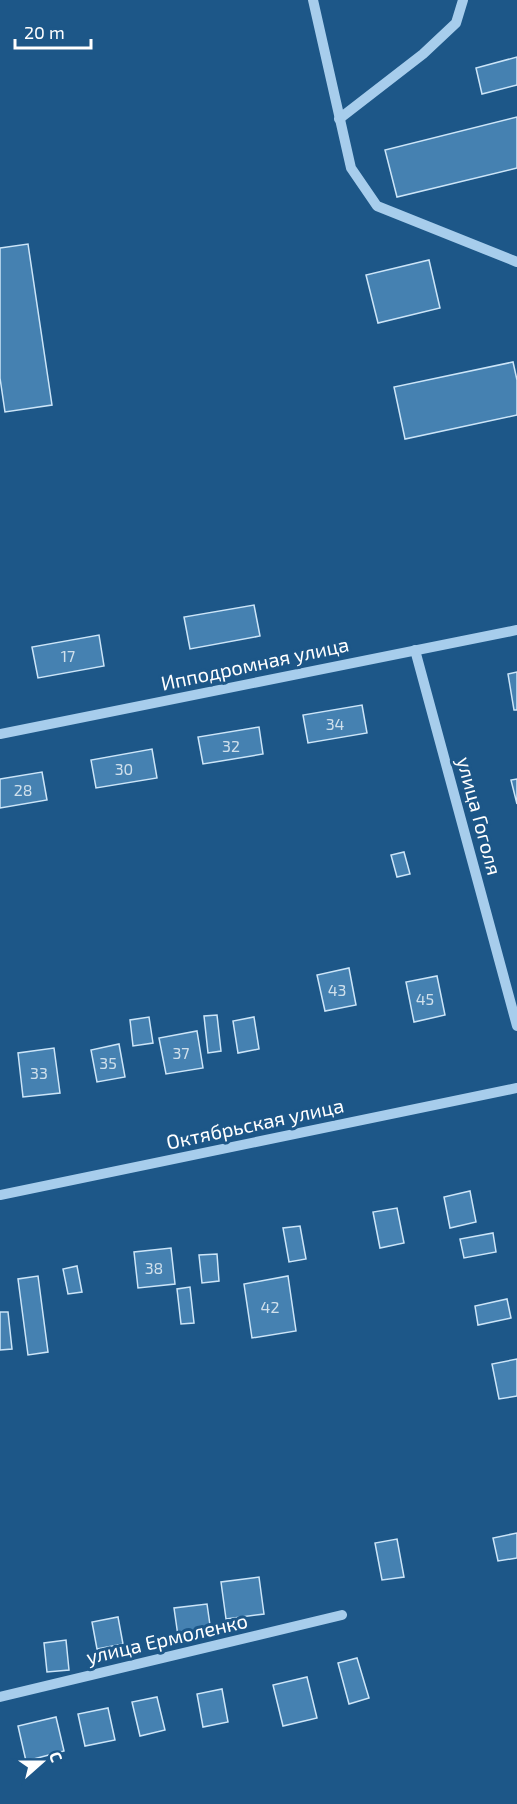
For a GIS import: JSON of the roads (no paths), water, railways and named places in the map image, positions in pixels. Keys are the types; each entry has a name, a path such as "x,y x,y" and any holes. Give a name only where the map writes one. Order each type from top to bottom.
{"street":[{"path":"313,0 351,168 377,206 517,262"},
{"path":"339,119 423,54 456,23 464,0"},
{"name":"Ипподромная улица","path":"0,734 517,630"},
{"name":"улица Гоголя","path":"415,650 517,1026"},
{"name":"Октябрьская улица","path":"0,1194 517,1088"},
{"name":"улица Ермоленко","path":"0,1697 342,1615"}]}
